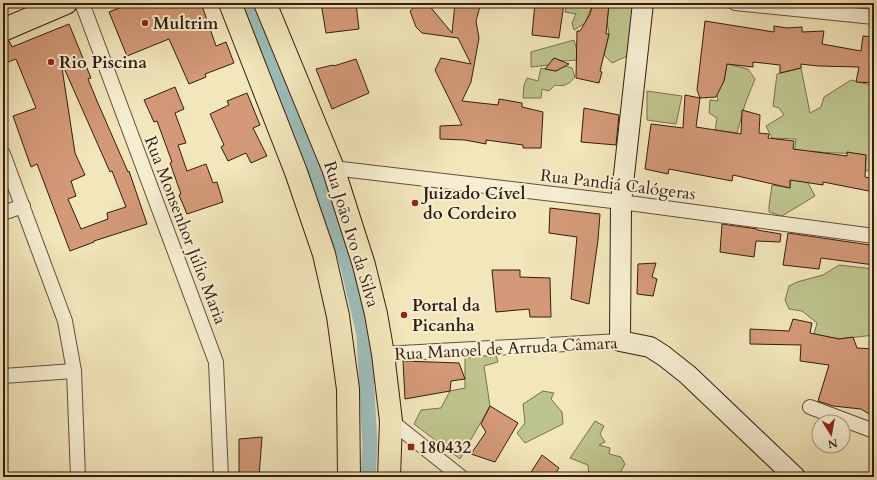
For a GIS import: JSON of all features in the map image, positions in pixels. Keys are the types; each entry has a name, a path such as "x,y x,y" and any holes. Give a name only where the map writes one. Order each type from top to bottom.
{"main road":[{"path":"3,30 66,3"},
{"name":"Rua João Ivo da Silva","path":"230,3 296,172 324,254 338,316 348,389 349,477"},
{"name":"Rua João Ivo da Silva","path":"265,3 333,168 364,265 376,314 383,354 391,421 389,477"},
{"path":"620,341 621,202 643,3"},
{"name":"Rua Manoel de Arruda Câmara","path":"620,341 650,347 664,356 688,376 795,477"}],"street":[{"name":"Rua Monsenhor Júlio Maria","path":"82,3 216,362 221,477"},
{"path":"735,3 874,17"},
{"path":"3,154 65,321 74,371 78,477"},
{"name":"Rua Pandiá Calógeras","path":"333,168 621,202 874,236"},
{"path":"3,213 23,206"},
{"name":"Rua Manoel de Arruda Câmara","path":"383,354 620,341"},
{"path":"3,376 74,371"},
{"path":"810,408 874,431"},
{"path":"391,421 461,477"}],"green space":[{"path":"567,3 593,3 585,23 574,30 572,23 576,14 565,12"},
{"path":"638,3 634,53 612,63 604,55 609,34 607,22 609,4"},
{"path":"574,40 577,51 577,60 563,61 554,58 549,65 531,67 531,52"},
{"path":"727,64 748,69 755,79 745,104 737,133 715,130 717,118 709,113 710,100 718,101 717,94 724,81"},
{"path":"566,66 572,68 575,77 569,83 562,86 555,85 549,91 542,89 541,98 523,98 524,85 527,78 538,81 541,68 556,71"},
{"path":"801,68 810,113 821,107 824,97 851,80 874,86 874,170 865,171 866,155 810,151 808,183 815,196 782,216 769,212 772,185 790,188 796,139 772,138 766,126 784,115 779,108 773,106 777,74"},
{"path":"647,91 682,96 676,124 647,120"},
{"path":"839,265 874,269 874,335 840,339 814,334 817,323 802,311 789,309 785,300 789,286 797,282 823,275"},
{"path":"465,355 496,355 498,362 484,366 490,406 460,459 414,424 421,410 441,408 450,391 465,388"},
{"path":"543,391 554,393 551,399 562,412 563,424 525,443 517,433 525,423 523,404"},
{"path":"595,421 604,426 600,434 605,442 599,445 610,448 609,454 621,457 625,464 618,477 589,476 588,465 570,458"}],"building":[{"path":"132,3 201,3 216,46 226,42 234,63 205,74 206,77 189,84 169,39 127,56 109,12"},
{"path":"321,3 356,3 359,29 326,33"},
{"path":"419,3 427,3 452,33 455,3 480,6 476,21 479,38 471,82 462,101 498,105 499,99 522,103 522,107 543,112 541,148 523,148 523,145 486,140 486,144 465,140 440,139 440,126 462,125 435,70 441,58 471,64 458,38 422,33 416,27 410,11"},
{"path":"535,3 564,3 559,38 532,35"},
{"path":"593,3 609,4 606,34 609,34 600,71 602,72 599,83 576,78 577,31 580,31 590,14"},
{"path":"705,21 774,32 774,26 787,28 802,27 802,32 824,31 822,44 861,51 863,36 874,37 874,83 856,82 859,67 801,64 801,68 780,73 780,65 753,62 753,67 727,64 724,81 716,97 700,98 697,90"},
{"path":"69,24 91,78 88,79 128,172 129,171 147,224 94,241 70,251 37,164 31,167 13,116 36,108 16,59 3,64 3,42 9,41 12,47","holes":["62,68 64,68 110,172 112,171 126,207 107,213 108,219 81,229 68,199 76,196 71,181 85,175 75,153"]},
{"path":"554,58 569,64 556,71 545,69"},
{"path":"356,59 369,93 332,109 316,69 334,66"},
{"path":"175,87 184,109 175,113 186,143 178,145 187,171 206,164 213,183 217,182 223,202 187,214 179,195 181,194 170,163 172,162 157,121 154,122 144,100"},
{"path":"247,93 260,125 253,128 267,156 251,163 246,153 228,161 221,147 224,145 210,114 229,105 227,101"},
{"path":"685,95 700,98 696,127 741,134 742,110 760,115 759,133 769,134 768,138 794,141 793,149 847,156 847,152 866,155 865,177 874,179 874,192 823,182 823,185 790,180 790,188 733,175 732,181 669,169 668,174 645,169 651,124 683,128"},
{"path":"584,108 619,115 616,145 581,142"},
{"path":"550,208 600,214 589,304 571,299 577,237 549,233"},
{"path":"722,224 781,234 780,242 756,241 754,257 720,252"},
{"path":"788,233 870,245 874,254 874,265 821,258 819,269 783,265"},
{"path":"656,263 652,277 657,279 653,296 637,294 638,264"},
{"path":"492,270 520,270 520,277 550,278 551,317 530,317 529,309 496,312"},
{"path":"793,319 812,323 810,333 839,339 853,337 857,348 874,349 874,417 861,409 833,406 818,401 829,365 800,361 801,345 750,344 750,329 789,331"},
{"path":"403,361 459,363 465,379 451,381 450,391 405,399"},
{"path":"490,406 518,423 495,462 471,454 486,432 481,424"},
{"path":"262,437 259,477 239,477 239,439"},
{"path":"542,455 559,468 553,477 528,477"}],"waterway":[{"path":"247,3 322,189 347,263 364,335 370,445 368,477"}],"place":[{"name":"Multrim","path":"145,23"},
{"name":"Rio Piscina","path":"51,62"},
{"name":"Juizado Cível do Cordeiro","path":"415,203"},
{"name":"Portal da Picanha","path":"404,315"},
{"name":"180432","path":"411,447"}]}
